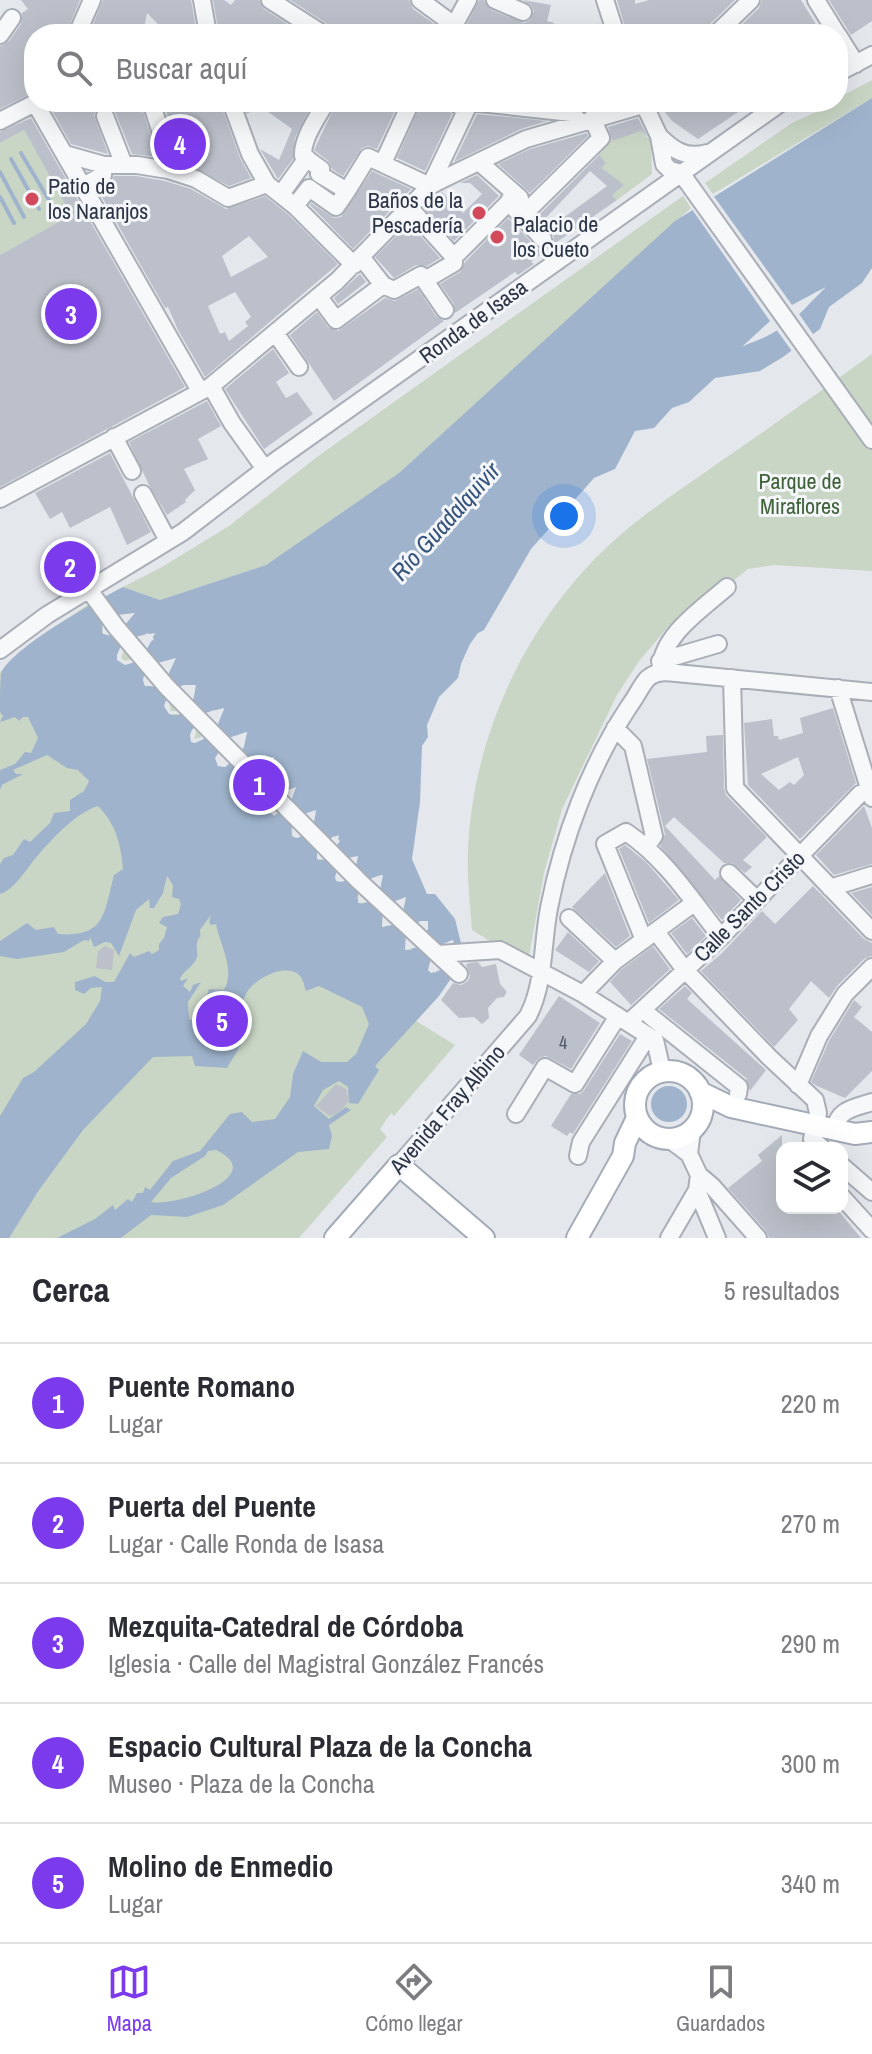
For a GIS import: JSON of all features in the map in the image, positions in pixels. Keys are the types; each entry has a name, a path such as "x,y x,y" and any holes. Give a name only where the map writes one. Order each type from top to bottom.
{"main road":[{"path":"664,1138 642,1127 637,1118 635,1098 644,1081 662,1071 674,1071 694,1082 700,1092 702,1111 696,1125"},
{"path":"700,1092 866,1136"},
{"path":"623,1156 644,1142 664,1138 696,1125 734,1101"},
{"path":"577,1238 623,1156 625,1143 637,1118"},
{"path":"399,1165 481,1237"},
{"name":"Avenida Fray Albino","path":"335,1238 399,1165"}],"street":[{"path":"81,24 92,0"},
{"path":"202,0 206,24"},
{"path":"270,0 307,24"},
{"path":"420,0 446,24"},
{"path":"455,24 468,0"},
{"path":"495,0 523,12"},
{"path":"605,0 613,24"},
{"path":"726,24 751,0"},
{"path":"816,0 832,24"},
{"path":"0,35 12,18"},
{"path":"848,51 856,64"},
{"path":"848,68 872,55"},
{"path":"2,115 24,106"},
{"path":"41,112 205,388 265,469"},
{"path":"154,112 164,142 196,179 228,198 267,184"},
{"path":"235,112 250,154 267,184 388,288"},
{"path":"281,194 304,154 322,112"},
{"path":"383,163 406,112"},
{"path":"430,186 465,112"},
{"path":"526,211 601,138 586,120 563,112"},
{"path":"0,499 205,388 276,334 337,281 430,186 526,139 617,112"},
{"path":"647,112 659,136 664,164 686,179 872,440"},
{"name":"Ronda de Isasa","path":"0,650 47,615 92,595 176,537 265,469 686,179 708,153 767,112"},
{"path":"105,116 124,165"},
{"path":"659,136 678,152 692,156 708,153"},
{"path":"65,154 104,165 137,165 179,158"},
{"path":"304,154 321,169 319,174 349,189"},
{"path":"296,206 309,188 336,207 368,157 430,186"},
{"path":"479,162 526,211 543,239"},
{"path":"83,186 103,175 104,165"},
{"path":"454,257 476,238 511,198"},
{"path":"409,207 454,257 454,263 425,280"},
{"path":"319,297 336,320 388,288 421,275 445,310"},
{"path":"337,281 355,306"},
{"path":"276,334 299,367"},
{"path":"114,437 132,471"},
{"path":"143,494 165,535"},
{"name":"Avenida Fray Albino","path":"399,1165 528,1016 535,1001 541,972 557,873 593,770 615,728 648,678 660,666 665,648 684,625 727,587"},
{"path":"92,595 173,694 359,881 459,974"},
{"path":"660,666 718,644"},
{"path":"660,666 732,678 872,692"},
{"path":"732,678 735,788 872,931"},
{"path":"838,688 871,795"},
{"path":"615,728 633,746 654,836 647,846"},
{"name":"Calle Santo Cristo","path":"516,1114 545,1067 575,1084 623,1020 721,937 860,794 871,795"},
{"path":"721,937 667,865 647,846 626,832 605,844 657,932 685,970 815,1100 825,1127"},
{"path":"729,873 757,900"},
{"path":"830,888 872,875"},
{"path":"583,994 615,961 694,903"},
{"path":"569,918 615,961"},
{"path":"438,954 500,950 583,994 655,1040 662,1071"},
{"path":"798,1085 819,1036 839,1005 872,967"},
{"path":"650,1016 739,1087 734,1101"},
{"path":"578,1156 581,1142 648,1036"},
{"path":"815,1142 812,1139 844,1111 872,1102"},
{"path":"696,1125 689,1154 717,1238"},
{"path":"664,1138 689,1154"},
{"path":"848,1171 872,1192"},
{"path":"669,1238 698,1183"},
{"path":"698,1183 712,1186 758,1238"},
{"path":"848,1203 872,1227"}],"green space":[{"path":"872,80 872,98 713,194 705,183 792,123 816,112 848,112 848,93"},
{"name":"Patio de los Naranjos","path":"24,130 71,215 0,255 0,143"},
{"path":"641,131 648,138 651,135 652,174 617,200 612,195 623,185 602,168 606,163 598,155 609,141"},
{"path":"683,196 691,208 398,474 266,565 160,600 123,587 229,526 317,457"},
{"name":"Parque de Miraflores","path":"872,354 872,571 774,565 748,569 728,585 722,580 668,627 639,661 617,695 562,809 544,873 529,956 490,941 472,930 468,852 480,767 508,686 528,647 552,611 578,577 635,522"},
{"path":"89,604 126,653 188,721 443,968 439,996 416,1021 455,1045 394,1116 391,1113 380,1129 387,1137 299,1238 0,1238 0,672 36,639"}],"water":[{"name":"Río Guadalquivir","path":"872,98 872,268 862,283 829,307 820,329 783,357 760,371 715,378 689,402 672,408 654,428 635,431 615,469 594,478 531,549 484,630 470,644 458,678 439,697 427,725 428,737 422,746 420,802 412,859 427,894 435,894 455,919 462,947 452,977 439,996 375,1066 379,1070 358,1104 349,1103 348,1087 339,1081 323,1090 314,1106 329,1119 346,1107 351,1110 329,1125 332,1136 329,1149 298,1152 223,1205 187,1217 151,1215 121,1238 57,1238 95,1219 113,1205 115,1210 128,1199 132,1202 137,1193 143,1193 145,1187 150,1190 173,1161 200,1151 230,1114 242,1112 252,1122 275,1119 290,1097 293,1074 303,1051 321,1062 347,1062 356,1054 369,1024 362,1007 319,986 306,991 301,978 292,971 276,972 260,979 245,996 243,1009 248,1033 227,1068 195,1066 192,1056 153,1057 83,1130 9,1238 0,1238 0,1116 23,1078 34,1072 86,1024 100,1001 102,987 91,988 84,994 75,990 75,982 95,976 105,982 114,982 130,953 134,957 159,950 167,927 159,923 163,917 178,914 181,904 179,899 172,897 173,885 167,876 163,893 154,908 150,908 149,899 136,910 119,956 111,943 94,947 90,937 89,941 84,940 64,952 17,959 0,956 0,941 27,923 36,930 54,927 58,934 86,932 94,927 105,911 114,875 123,869 116,835 98,806 66,826 16,883 0,894 0,864 4,858 13,855 24,839 30,842 50,823 54,813 70,811 70,800 84,791 89,781 78,770 67,768 47,755 13,770 16,774 23,774 2,785 0,790 0,770 15,764 25,752 31,753 38,738 28,717 0,722 3,716 0,712 1,674 7,664 55,626 123,587 160,600 266,565 399,473 675,221","holes":["818,291 796,317 744,345 780,313","134,613 109,636 102,633 103,623","148,633 154,639 125,665 117,655 121,646","175,659 154,687 144,685 143,677 158,663","184,685 195,685 194,696 179,715 171,715 165,708 168,697","224,709 217,726 191,742 191,731 211,711","247,732 244,747 225,767 218,766 217,755 229,738","274,757 268,777 249,792 242,788 255,763","307,813 316,814 295,838 291,829","334,836 340,841 325,860 318,860 317,851","382,875 376,893 361,904 358,893 369,880","405,897 392,925 382,927 383,914","211,915 209,922 216,924 228,974 224,990 209,989 207,1005 196,1022 189,1019 188,1002 201,982 193,985 190,992 183,986 188,978 181,981 180,978 196,960 197,943 200,930","420,921 428,921 428,929 411,950 405,950 406,936","453,940 436,973 429,971 436,951","219,1002 232,1010 238,1032 236,1039 215,1038 197,1024","216,1150 230,1160 233,1170 214,1188 197,1195 151,1202 171,1178 208,1151"]},
{"path":"669,1086 682,1091 687,1104 682,1117 669,1122 656,1117 651,1104 656,1091"}],"pier":[{"path":"710,191 792,305 826,287 799,314 815,337 794,354 776,329 742,347 770,321 689,205"},
{"path":"102,595 117,615 135,613 124,626 134,637 155,633 146,651 158,663 176,658 168,675 179,687 196,685 193,701 205,713 224,708 217,726 229,738 247,732 242,750 255,763 274,757 269,777 283,792 296,787 291,801 304,814 316,810 314,822 329,839 339,835 337,847 348,858 358,856 356,866 369,879 383,875 380,890 393,902 406,897 403,912 416,923 428,921 427,933 440,945 453,940 459,964 431,973 428,970 431,959 418,947 405,950 406,936 394,924 382,927 383,914 370,902 358,903 359,891 347,880 336,881 337,870 326,859 317,859 317,851 302,836 292,836 293,826 279,812 274,816 266,808 270,803 257,790 245,791 241,784 244,777 230,763 225,767 218,766 215,758 219,752 206,738 191,742 194,726 182,714 169,714 164,706 167,698 156,686 145,686 145,674 135,662 125,665 117,660 121,646 112,635 103,634 102,623 89,604","holes":["150,637 130,660 121,658 124,649 141,638","192,689 189,699 178,711 171,711 169,702 181,690","218,713 214,723 194,739 197,729 208,717","269,762 265,775 254,786 247,788 246,782 257,767"]}],"building":[{"path":"21,0 80,0 70,24 24,24 24,97 0,109 0,46 9,41 21,24 22,13 28,9"},
{"path":"103,0 191,0 195,24 158,24 147,13 145,24 93,24"},
{"path":"213,0 224,0 231,5 235,0 259,0 264,9 287,24 217,24"},
{"path":"290,0 409,0 413,9 434,24 327,24"},
{"path":"479,0 484,0 491,10 524,23 530,20 534,11 523,0 551,5 547,21 554,23 554,24 467,24"},
{"path":"617,0 635,0 635,4 649,0 735,0 710,24 624,24"},
{"path":"762,0 801,0 816,24 742,24 759,8"},
{"path":"829,0 872,0 872,21 851,35 848,24 844,24"},
{"path":"53,112 96,112 108,154 71,144"},
{"path":"115,112 143,112 154,145 164,158 132,154"},
{"path":"166,112 224,112 240,158 251,178 229,186 189,165 190,156 174,136"},
{"path":"268,112 308,112 295,138 293,159 278,179 260,149 279,160 292,129"},
{"path":"332,112 394,112 377,149 362,148 343,176 314,150"},
{"path":"418,112 452,114 425,171 397,158"},
{"path":"665,112 738,112 698,139 672,121"},
{"path":"477,114 547,121 521,129 454,162"},
{"path":"31,118 185,387 0,487 0,255 71,215 24,130 0,143 0,132"},
{"path":"638,118 648,137 641,131 612,141 608,127"},
{"path":"587,133 588,136 530,193 498,164 530,149"},
{"path":"599,155 606,163 602,168 624,185 612,195 617,200 551,246 554,237 548,229 607,186 590,171 542,222 537,217"},
{"path":"372,171 411,189 353,249 310,205 334,218 341,217"},
{"path":"477,175 499,196 454,241 424,208 442,192 463,213 482,194 470,183 460,183"},
{"path":"114,176 165,181 191,189 226,209 265,196 289,215 338,264 205,377 168,307 165,308 98,190 109,184","holes":["249,236 268,257 231,277 222,256","235,292 251,317 245,322 248,326 229,341 225,332 220,334 208,306"]},
{"path":"508,218 536,247 541,250 549,248 531,262 534,264 518,275 515,272 455,313 454,304 440,284 460,272 465,262"},
{"path":"409,223 440,258 427,266 416,265 394,278 375,257"},
{"path":"360,274 366,282 338,304 334,298"},
{"path":"418,289 436,316 444,321 334,401 290,335 317,312 328,327 338,331 385,298 395,301"},
{"path":"273,349 289,373 276,382 286,398 297,392 313,414 264,449 225,389"},
{"path":"207,401 221,426 198,439 208,459 184,469 195,490 186,502 167,515 129,442"},
{"path":"110,453 151,532 127,545 110,507 70,528 62,512 50,519 35,493"},
{"path":"82,550 89,563 62,577 55,563"},
{"path":"833,708 856,783 800,839 748,785 744,723 772,719 774,736 778,736 779,740 803,733 800,718","holes":["798,757 804,775 794,785 790,782 779,790 761,774"]},
{"path":"723,735 726,795 767,837 743,860 752,867 745,873 732,863 724,863 674,817 665,826 715,880 719,876 741,900 722,920 660,846 665,834 647,759 707,752 706,736"},
{"path":"864,806 872,828 872,864 834,875 816,855"},
{"path":"625,845 646,862 679,900 649,923 619,849"},
{"path":"605,873 630,936 616,947 572,907"},
{"path":"813,886 864,939 872,943 872,956 864,959 829,998 811,981 789,1009 798,1020 774,1047 701,971 762,911 775,924"},
{"path":"872,887 872,915 851,893"},
{"path":"692,918 706,936 687,954 671,933"},
{"path":"568,932 599,961 589,972 555,950"},
{"path":"105,946 114,950 112,970 96,968 98,951"},
{"path":"653,946 670,969 631,1005 610,982"},
{"path":"478,962 482,967 496,964 500,984 507,992 488,1008 489,1018 482,1024 474,1017 459,1018 441,1000 453,983 461,985 468,981 470,976 466,965"},
{"path":"685,986 692,993 687,999 766,1070 750,1091 746,1078 659,1009"},
{"path":"559,996 600,1023 571,1069 546,1056 533,1065 519,1055"},
{"path":"854,1000 862,1007 854,1017 872,1032 872,1071 845,1098 811,1082 829,1041"},
{"path":"230,1009 233,1025 224,1039 206,1028 216,1014"},
{"path":"620,1034 632,1041 573,1134 570,1132 567,1136 551,1126 571,1094 580,1094 584,1090"},
{"path":"336,1084 346,1089 349,1101 338,1113 330,1116 316,1106"},
{"path":"782,1135 782,1142 776,1142 776,1214 841,1214 861,1238 769,1238 728,1188 762,1161 758,1155"}],"waterway":[{"path":"21,153 50,202"},
{"path":"11,159 39,209"},
{"path":"0,172 24,217"},
{"path":"0,197 14,223"}],"place":[{"name":"Espacio Cultural Plaza de la Concha","path":"180,144"},
{"name":"Patio de los Naranjos","path":"32,199"},
{"name":"Baños de la Pescadería","path":"479,213"},
{"name":"Palacio de los Cueto","path":"497,237"},
{"name":"Mezquita-Catedral de Córdoba","path":"71,314"},
{"name":"Puerta del Puente","path":"70,567"},
{"name":"Puente Romano","path":"259,785"},
{"name":"Molino de Enmedio","path":"222,1021"}]}
